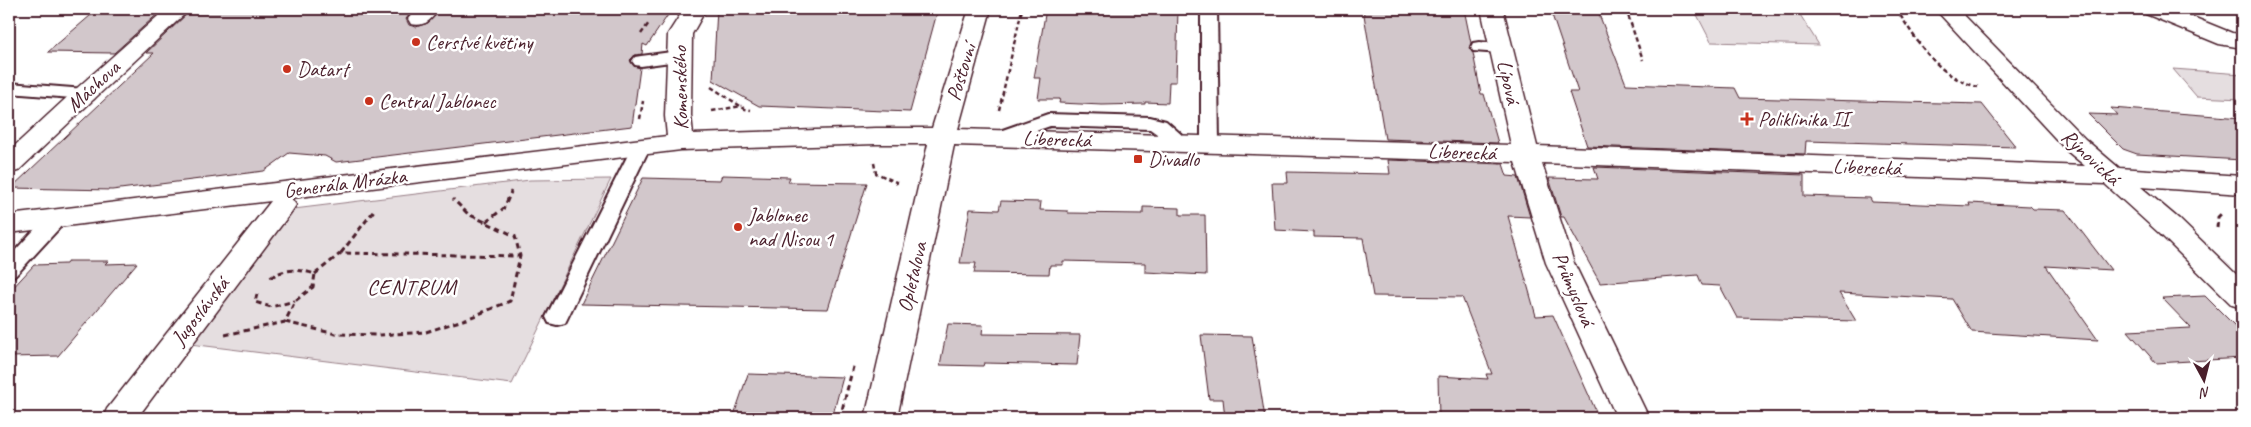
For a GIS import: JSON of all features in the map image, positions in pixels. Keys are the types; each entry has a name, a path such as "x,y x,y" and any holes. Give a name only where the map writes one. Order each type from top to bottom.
{"street":[{"name":"Máchova","path":"9,165 179,9"},
{"name":"Komenského","path":"681,142 678,116 680,34 695,9"},
{"name":"Poštovní","path":"943,136 980,9"},
{"name":"Lípová","path":"1492,9 1490,48 1526,154"},
{"path":"2154,9 2227,39 2242,41"},
{"name":"Rýnovická","path":"1948,10 2076,145 2169,226 2242,297"},
{"name":"Liberecká","path":"681,142 943,136 1000,126 1182,143 2110,176 2242,184"},
{"name":"Opletalova","path":"881,418 943,136"},
{"name":"Generála Mrázka","path":"9,224 681,142"},
{"name":"Průmyslová","path":"1526,154 1560,263 1633,418"},
{"name":"Jugoslávská","path":"119,418 282,205"}],"lane":[{"path":"1209,9 1210,144"},
{"path":"641,61 679,56"},
{"path":"9,88 85,94"},
{"path":"556,318 641,147"},
{"path":"9,270 56,219"}],"path":[{"path":"1000,126 1022,9"},
{"path":"1626,9 1644,60"},
{"path":"1896,9 1931,57 1946,72 1957,81 1982,88"},
{"path":"873,159 876,173 896,182 898,187"},
{"path":"486,222 504,208 514,183"},
{"path":"172,348 285,322 336,334 380,335 426,332 469,318 510,301 520,256 514,236 468,214 450,197"},
{"path":"314,274 341,253 362,224 380,204"},
{"path":"2218,232 2216,227 2218,217 2224,211"},
{"path":"341,253 520,256"},
{"path":"264,283 276,274 299,268 314,274"},
{"path":"285,322 295,302 314,287 314,274"},
{"path":"258,287 256,302 271,307 295,302"},
{"path":"840,418 855,360"}],"shaded area":[{"path":"1694,9 1799,13 1819,45 1711,42"},
{"path":"2173,69 2242,74 2242,99 2197,97"},
{"path":"611,179 512,384 190,344 294,209 530,180"}],"building":[{"path":"98,9 162,10 114,53 48,52"},
{"name":"Central Jablonec","path":"414,9 406,19 409,25 416,27 428,23 441,9 672,9 647,46 643,44 642,54 635,55 630,60 634,66 640,68 632,126 336,162 325,156 289,153 264,171 112,190 11,188 154,53 146,53 191,10"},
{"path":"717,9 938,9 910,112 759,106 713,80"},
{"path":"1046,9 1178,9 1176,82 1169,82 1168,103 1145,102 1145,104 1102,105 1059,103 1060,99 1038,99 1041,78 1034,78"},
{"path":"1363,9 1464,9 1471,43 1469,48 1473,53 1481,94 1484,94 1498,143 1385,139"},
{"path":"1550,9 1597,9 1626,84 1735,88 1740,98 1982,104 2016,147 1806,141 1805,154 1587,146 1569,92 1578,92"},
{"path":"2111,108 2242,118 2242,160 2137,154 2123,149 2088,114 2117,115"},
{"path":"1388,160 1503,164 1507,176 1518,177 1530,217 1508,216 1536,316 1553,315 1599,418 1439,418 1438,376 1488,379 1486,374 1492,374 1462,297 1373,296 1363,238 1314,237 1314,232 1275,230 1272,183 1288,183 1287,172 1390,174"},
{"path":"1594,167 1804,175 1804,196 1870,198 1872,202 1970,206 1969,203 2065,210 2111,270 2046,266 2098,340 1972,332 1952,299 1839,293 1856,321 1737,318 1720,286 1702,285 1698,275 1600,283 1564,217 1561,217 1549,178 1598,179"},
{"path":"722,175 790,177 788,182 867,183 828,309 581,304 643,178 720,180"},
{"path":"1001,201 1041,202 1040,210 1068,211 1068,213 1143,214 1143,207 1180,208 1180,215 1205,215 1206,275 1145,272 1145,263 1063,261 1063,265 1050,265 1049,274 974,273 976,263 960,263 970,209 999,210"},
{"path":"68,261 108,261 105,264 137,263 58,356 9,357 9,292 34,265 66,264"},
{"path":"2205,296 2242,333 2242,358 2156,363 2128,331 2191,328 2162,298"},
{"path":"948,324 983,325 982,334 1080,335 1077,365 984,363 983,366 940,365"},
{"path":"1201,335 1252,336 1265,418 1225,418 1223,399 1209,399"},
{"path":"748,374 843,377 832,418 733,418"}],"place":[{"name":"Сerstvé květiny","path":"416,42"},
{"name":"Datart","path":"287,69"},
{"name":"Central Jablonec","path":"369,101"},
{"name":"Poliklinika II","path":"1747,119"},
{"name":"Divadlo","path":"1138,159"},
{"name":"Jablonec nad Nisou 1","path":"738,227"}],"district":[{"name":"CENTRUM","path":"412,286"}]}
